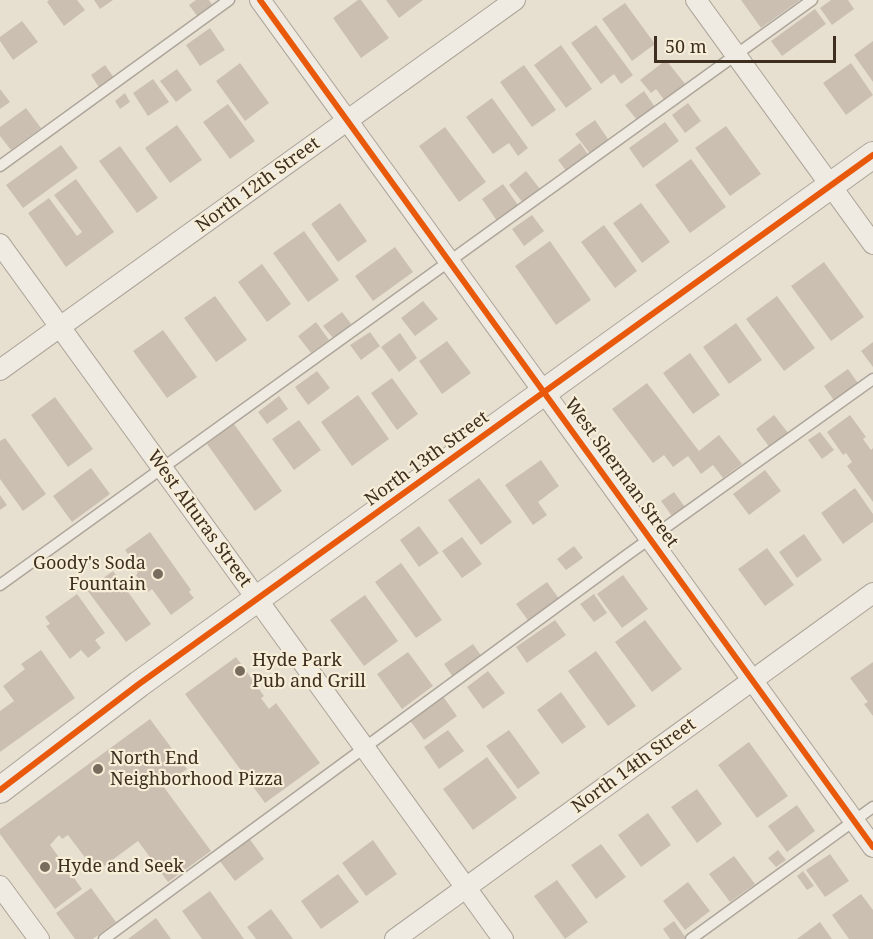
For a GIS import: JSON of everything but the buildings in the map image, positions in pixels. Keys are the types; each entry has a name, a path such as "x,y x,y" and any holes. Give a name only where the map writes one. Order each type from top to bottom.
{"street":[{"name":"West Sherman Street","path":"260,0 873,847"},
{"name":"North 12th Street","path":"0,370 515,0"},
{"path":"696,0 873,244"},
{"name":"North 13th Street","path":"0,790 139,684 873,155"},
{"name":"West Alturas Street","path":"0,244 503,939"},
{"name":"North 14th Street","path":"395,939 873,592"},
{"path":"0,886 39,939"}],"lane":[{"path":"0,166 229,0"},
{"path":"0,585 812,0"},
{"path":"104,939 650,539 873,379"},
{"path":"691,939 873,807"}],"cycle path":[{"path":"260,0 873,847"},
{"path":"0,790 139,684 873,155"}],"place":[{"name":"Goody's Soda Fountain","path":"158,574"},
{"name":"Hyde Park Pub and Grill","path":"240,671"},
{"name":"North End Neighborhood Pizza","path":"98,769"},
{"name":"Hyde and Seek","path":"45,867"}]}
